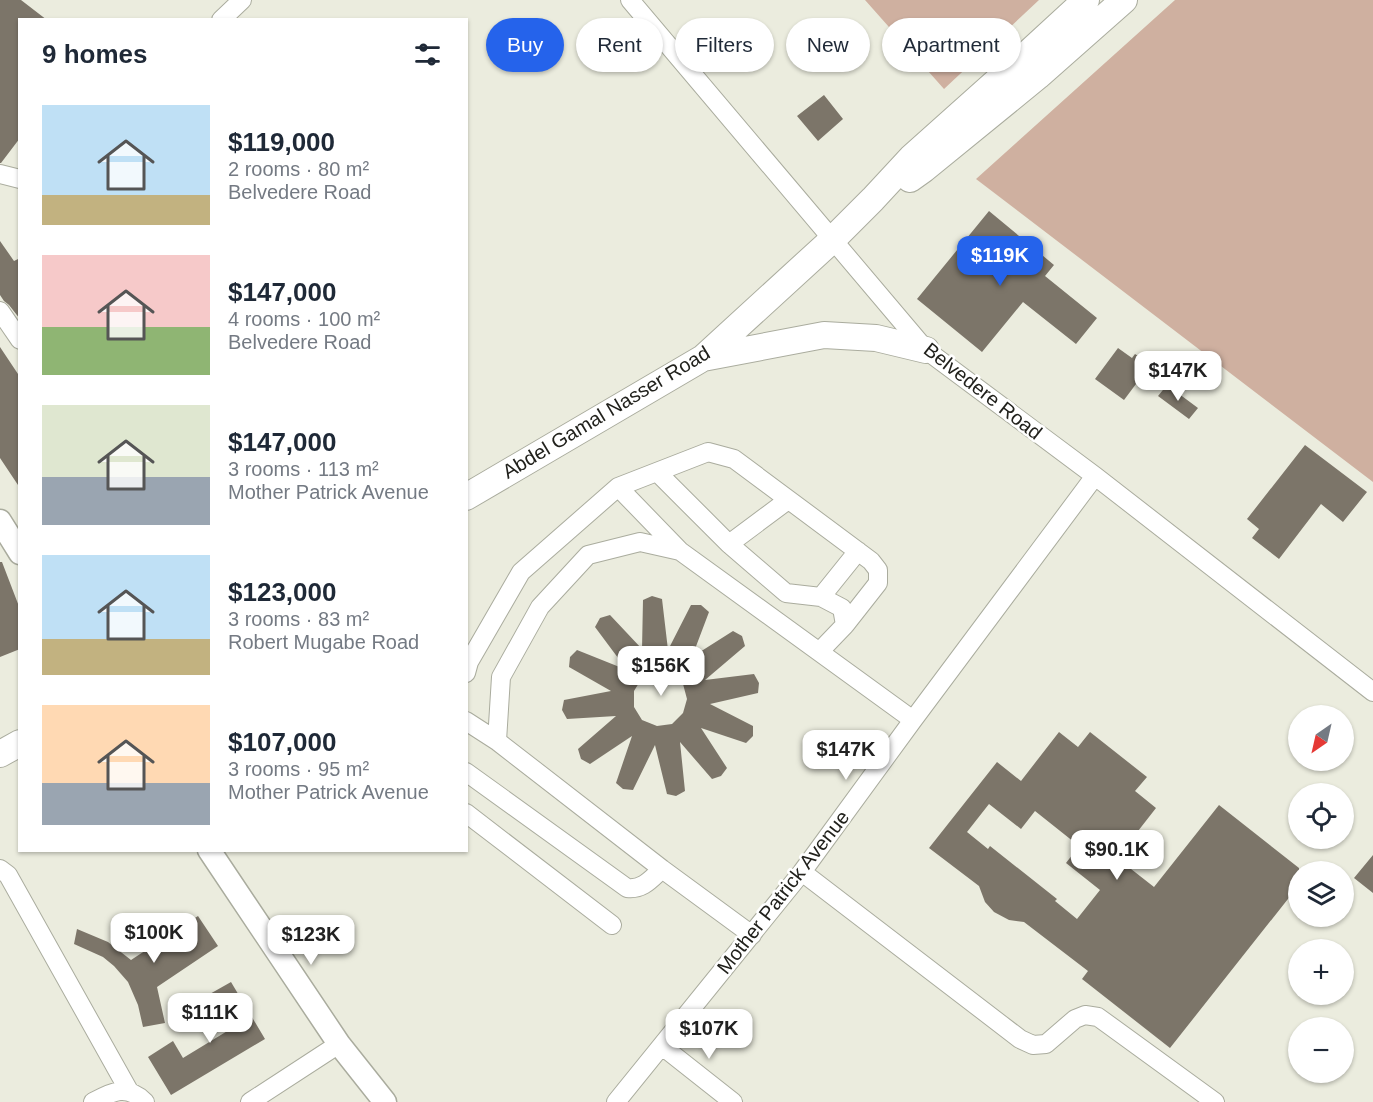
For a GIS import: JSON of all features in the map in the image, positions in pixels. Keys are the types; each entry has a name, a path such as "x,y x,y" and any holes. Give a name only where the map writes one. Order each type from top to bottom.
{"highway":[{"name":"Abdel Gamal Nasser Road","path":"468,496 703,358 832,240 911,158 1086,0"},
{"name":"Abdel Gamal Nasser Road","path":"873,199 924,169 1038,76 1124,0"},
{"path":"703,358 824,335 876,338 927,350"}],"main road":[{"path":"0,521 18,550"},
{"path":"209,852 339,1044 385,1102"}],"street":[{"path":"223,18 242,0"},
{"name":"Belvedere Road","path":"630,0 927,350 1095,476 1373,692"},
{"path":"0,174 18,178"},
{"path":"0,311 18,337"},
{"path":"468,666 521,572 618,487 708,452 734,459 871,561 878,570 878,583 845,625 820,651"},
{"path":"657,472 729,544 786,592 821,597 842,608 845,625"},
{"name":"Mother Patrick Avenue","path":"616,1102 802,872 1095,476"},
{"path":"618,487 680,551 913,720"},
{"path":"729,544 788,500"},
{"path":"497,741 501,677 540,607 588,555 640,542 680,551"},
{"path":"821,597 858,552"},
{"path":"468,722 497,741 752,935"},
{"path":"468,773 627,888 635,889 643,886 663,869"},
{"path":"468,815 612,925"},
{"path":"0,869 8,875 129,1091 145,1102"},
{"path":"802,872 1020,1040 1033,1045 1046,1044 1075,1019 1085,1016 1098,1017 1215,1102"},
{"path":"250,1102 339,1044"},
{"path":"662,1046 733,1102"},
{"path":"93,1102 111,1092 129,1091"}],"shaded area":[{"path":"865,0 1039,0 1020,18 882,19"},
{"path":"1175,0 1373,0 1373,482 976,179"},
{"path":"929,72 962,72 944,89"}],"building":[{"path":"0,0 21,0 44,18 18,18 18,141 0,163"},
{"path":"824,95 843,119 818,141 797,116"},
{"path":"989,211 1054,265 1045,276 1097,318 1076,344 1023,302 982,352 917,299"},
{"path":"0,241 14,261 18,259 18,316 0,295"},
{"path":"0,347 18,374 18,485 0,458"},
{"path":"1118,348 1132,358 1135,354 1151,364 1124,400 1095,379"},
{"path":"1167,385 1198,408 1189,419 1158,396"},
{"path":"1305,445 1367,492 1343,522 1321,504 1279,559 1252,538 1259,529 1247,519"},
{"path":"0,562 2,562 18,604 18,650 0,657"},
{"path":"652,596 662,599 668,650 691,605 701,605 709,612 692,657 733,631 742,636 745,646 705,680 754,674 759,683 758,693 710,704 753,726 753,736 746,743 701,728 727,768 721,776 712,779 680,742 685,791 676,796 667,794 655,745 633,790 623,789 616,783 632,736 590,764 581,759 578,749 616,716 567,719 562,710 564,700 611,691 569,667 570,657 577,650 627,670 595,627 600,618 610,615 642,649 643,600","holes":["655,672 671,674 683,684 687,699 683,713 672,724 657,726 642,720 634,707 634,691 642,678"]},
{"path":"1059,732 1078,747 1090,732 1147,777 1135,791 1156,808 1117,858 1154,887 1219,805 1290,861 1288,861 1288,899 1170,1048 1082,979 1088,971 1024,922 1009,920 994,912 985,902 979,886 929,848 997,762 1021,781","holes":["989,804 1021,829 1035,811 1079,846 1066,863 1100,890 1077,919 1055,901 1057,899 990,846 988,849 967,832"]},
{"path":"1373,855 1373,893 1354,878"},
{"path":"198,916 218,946 157,987 165,1023 143,1027 138,1005 128,982 103,957 74,944 77,929 108,942 131,960"},
{"path":"231,982 265,1039 171,1095 148,1057 173,1041 183,1058 229,1030 208,995"}]}
